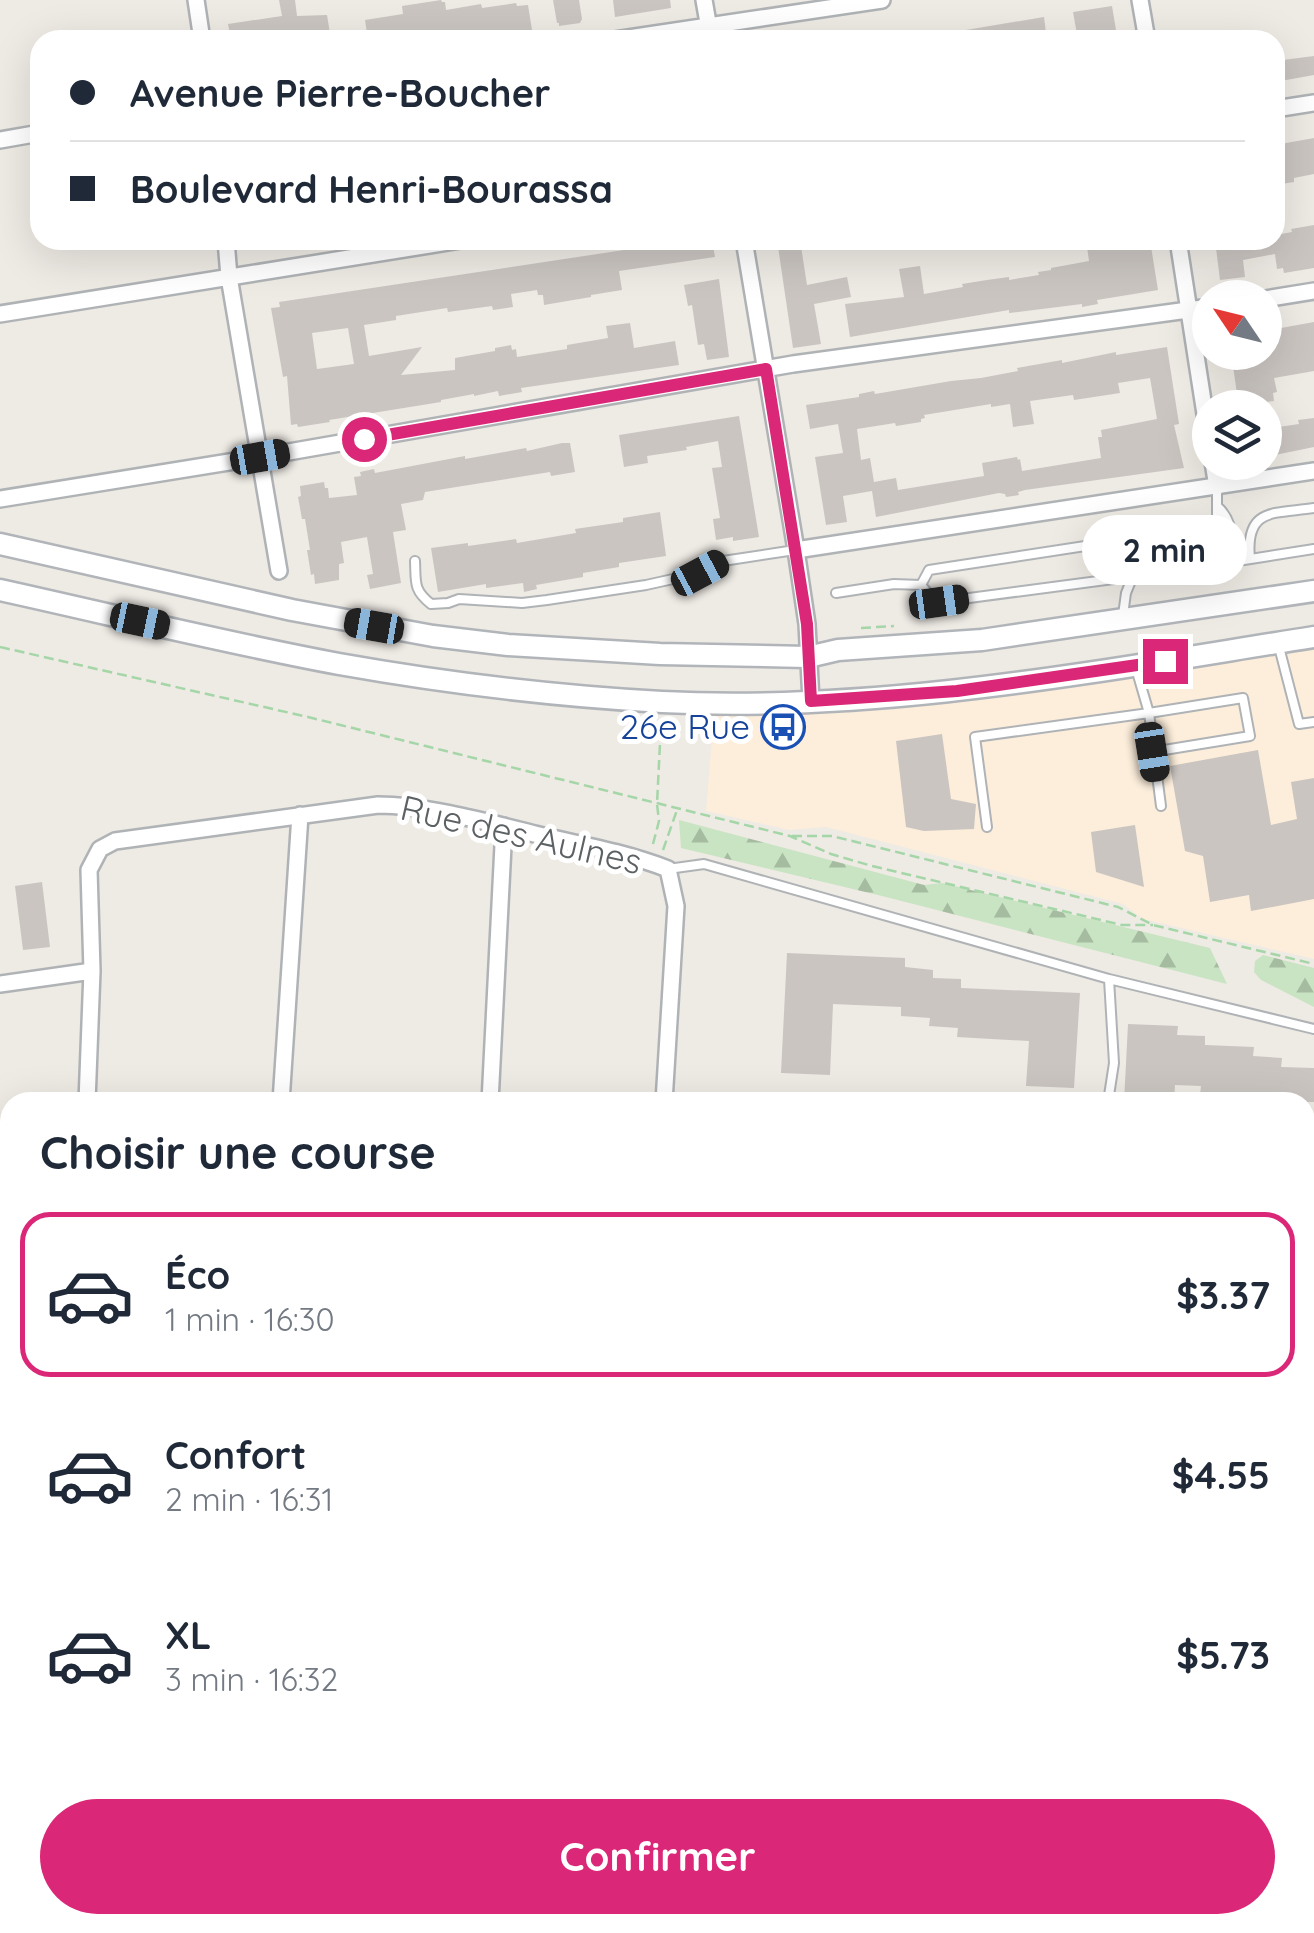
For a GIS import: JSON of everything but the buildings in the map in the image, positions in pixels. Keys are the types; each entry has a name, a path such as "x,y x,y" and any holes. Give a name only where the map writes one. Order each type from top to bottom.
{"main road":[{"path":"0,544 292,610 433,636 508,645 660,654 808,657 842,650 982,640 1314,591"},
{"path":"0,590 280,652 416,677 662,702 811,701 957,691 1314,637"}],"street":[{"path":"196,0 200,30"},
{"path":"704,0 710,30"},
{"path":"721,30 882,0"},
{"path":"1140,0 1146,30"},
{"path":"1285,108 1314,103"},
{"path":"0,140 30,136"},
{"path":"227,250 279,571"},
{"path":"0,314 399,250"},
{"path":"746,250 807,624 811,701"},
{"path":"1179,250 1201,390"},
{"path":"1282,296 1314,291"},
{"path":"0,499 766,369 1192,310"},
{"path":"796,550 1314,471"},
{"path":"1215,480 1216,487"},
{"name":"Rue des Aulnes","path":"92,971 89,870 100,849 114,841 378,804 398,804 504,826 658,865 676,906 665,1092"},
{"path":"282,1092 300,816"},
{"path":"491,1092 504,826"},
{"path":"0,984 92,971 87,1092"}],"lane":[{"path":"1216,487 1217,525 1228,560"},
{"path":"1250,559 1248,536 1256,522 1266,516 1314,508"},
{"path":"922,584 930,570 1196,529 1204,566"},
{"path":"922,584 939,602 1314,549"},
{"path":"415,561 417,588 430,604 459,599 522,603 646,585 700,573 723,561 796,550"},
{"path":"1123,620 1133,576"},
{"path":"836,593 922,584"},
{"path":"1278,643 1298,724 1314,722"},
{"path":"1135,665 1149,712 1161,806"},
{"path":"987,827 975,736 1243,698 1250,736 1152,752"},
{"path":"658,865 704,864 1109,979 1314,1029"},
{"path":"1109,979 1114,1062 1110,1092"}],"path":[{"path":"0,647 790,836 872,866 1122,926 1153,925"},
{"path":"658,865 662,702"},
{"path":"658,865 677,808"},
{"path":"790,836 832,836 1118,907 1153,925 1314,964"}],"shaded area":[{"path":"1314,637 1314,959 1143,919 1123,904 826,827 789,830 706,811 715,702 783,702"}],"green space":[{"path":"679,820 924,885 942,883 1210,948 1227,984 681,848"},
{"path":"1263,955 1314,968 1314,1007 1261,980 1254,972 1255,961"}],"place":[{"name":"26e Rue","path":"783,727"}],"route":[{"path":"364,439 766,369 807,624 811,701 957,691 1165,661"}]}
